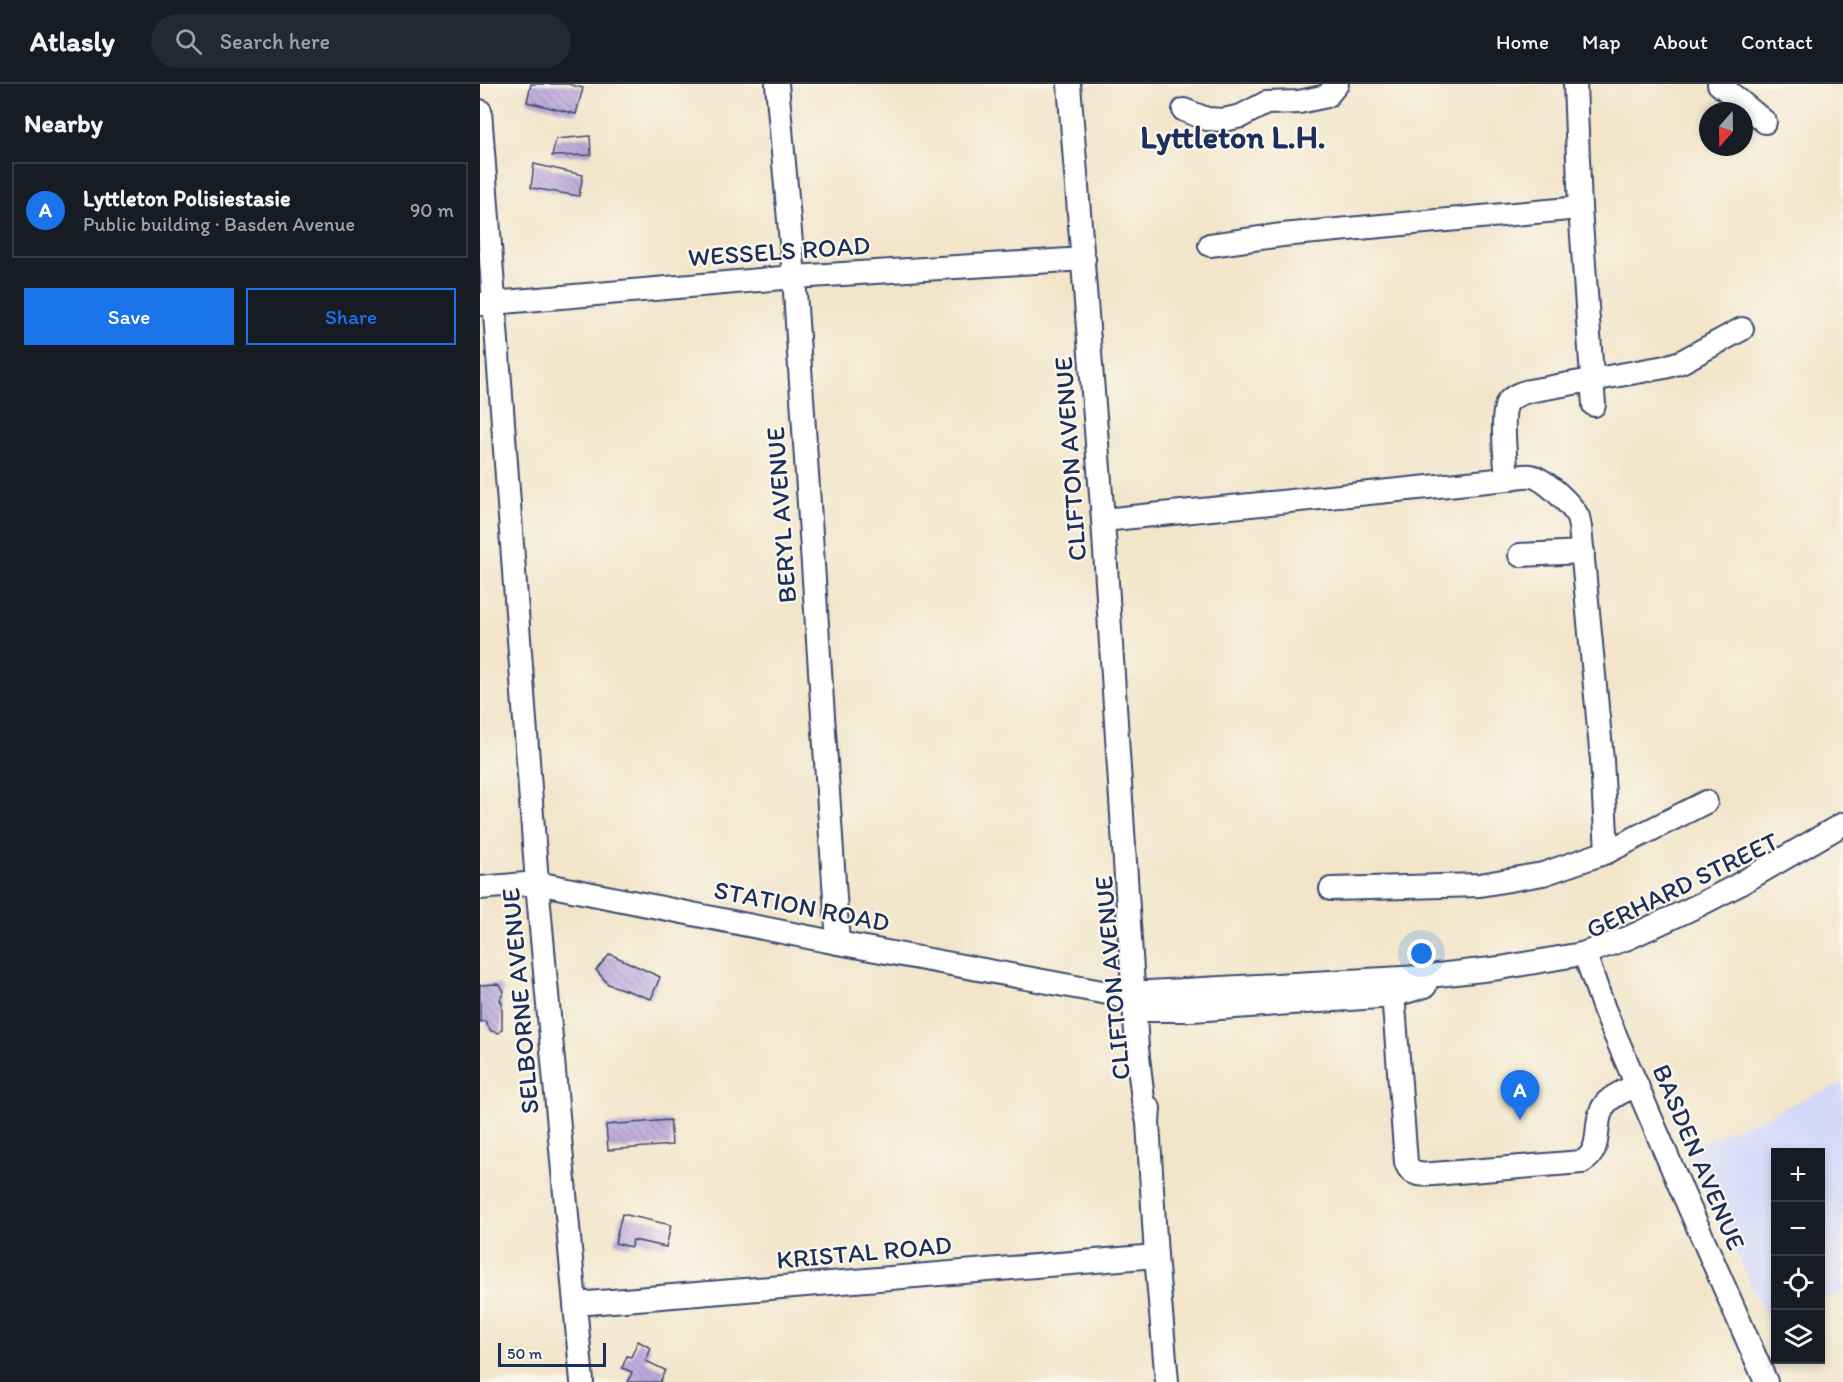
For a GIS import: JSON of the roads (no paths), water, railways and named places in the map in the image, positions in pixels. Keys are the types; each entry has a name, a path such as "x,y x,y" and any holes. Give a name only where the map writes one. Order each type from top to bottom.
{"street":[{"name":"BERYL AVENUE","path":"777,84 794,277 838,943"},
{"name":"CLIFTON AVENUE","path":"1069,84 1084,259 1124,830 1130,852 1135,998 1150,1079 1148,1122 1167,1382"},
{"path":"1184,110 1208,118 1224,120 1240,116 1266,103 1299,102 1327,96 1337,84"},
{"path":"1575,84 1580,208 1594,405"},
{"path":"1719,84 1765,122"},
{"name":"SELBORNE AVENUE","path":"480,111 488,304 582,1382"},
{"path":"1210,245 1282,235 1580,208"},
{"name":"WESSELS ROAD","path":"488,304 794,277 1084,259"},
{"path":"1507,479 1504,416 1507,404 1516,395 1665,367 1681,362 1742,329"},
{"path":"1103,520 1522,476 1539,478 1562,498 1578,517 1602,760 1607,852"},
{"path":"1520,555 1583,552"},
{"path":"1331,889 1480,885 1543,874 1607,852 1706,802"},
{"name":"GERHARD STREET","path":"1585,959 1700,905 1843,824"},
{"name":"GERHARD STREET","path":"1135,998 1192,1010 1392,987 1503,978 1585,959 1679,923 1744,890 1843,832"},
{"name":"STATION ROAD","path":"480,888 537,884 1135,998"},
{"name":"BASDEN AVENUE","path":"1585,959 1604,1009 1766,1382"},
{"path":"1392,987 1406,1162 1407,1167 1415,1174 1582,1162 1590,1158 1595,1150 1602,1109 1608,1101 1637,1085"},
{"name":"KRISTAL ROAD","path":"576,1304 1156,1256"}],"place":[{"name":"Lyttleton Polisiestasie","path":"1520,1120"}],"district":[{"name":"Lyttleton L.H.","path":"1233,137"}]}
